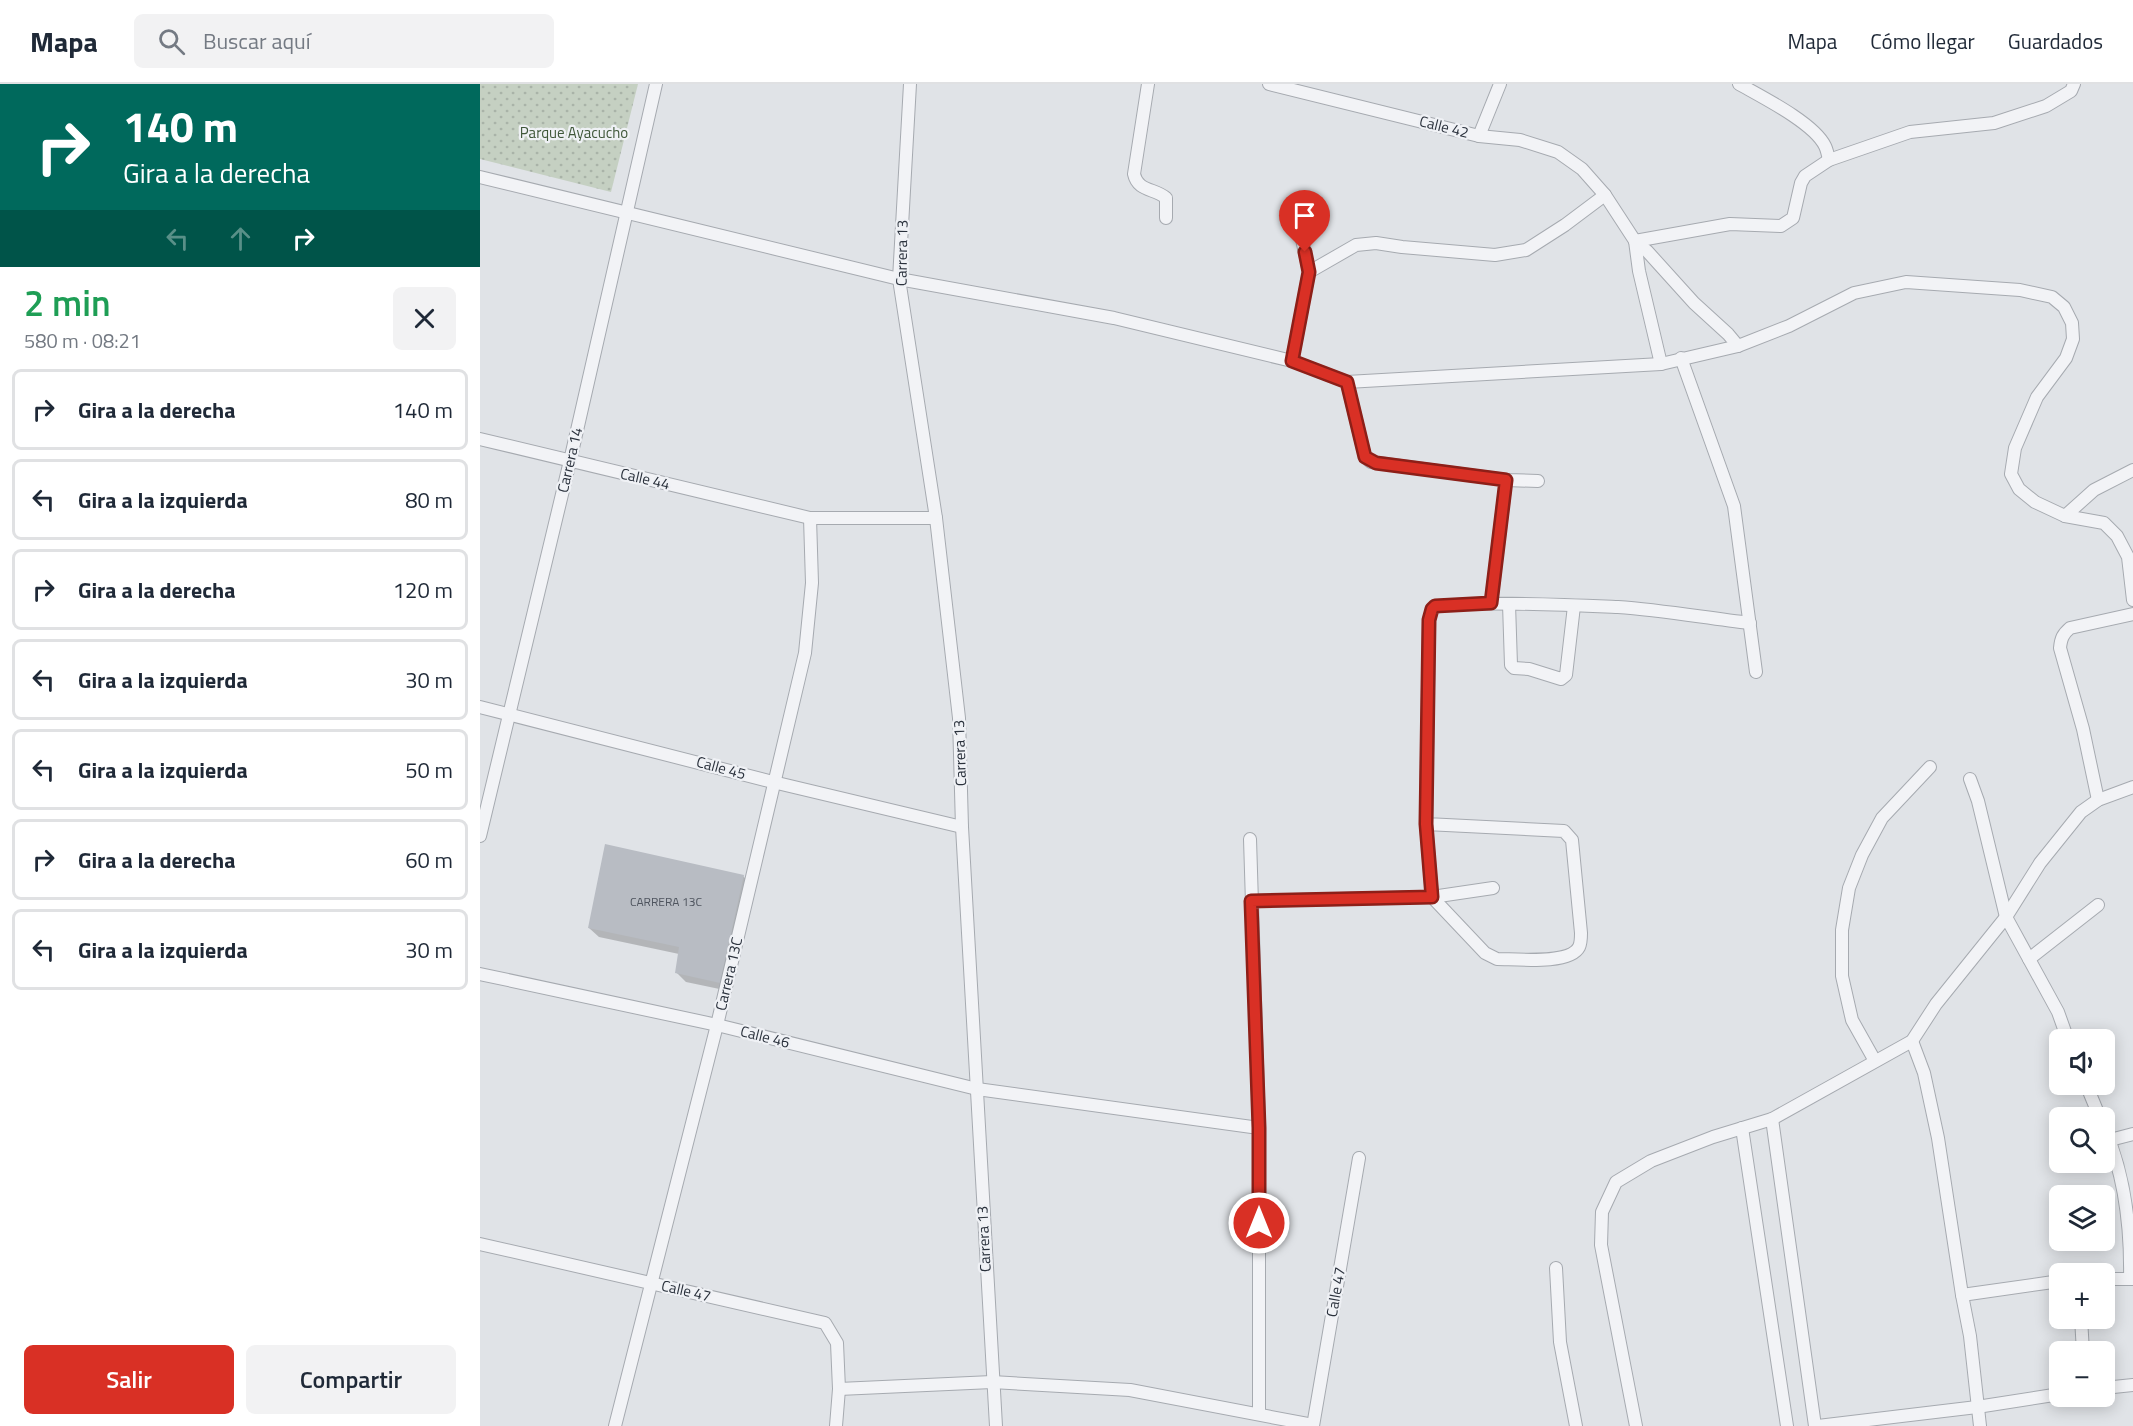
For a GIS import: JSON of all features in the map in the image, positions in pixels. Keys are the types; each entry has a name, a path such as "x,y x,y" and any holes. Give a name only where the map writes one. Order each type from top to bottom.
{"street":[{"name":"Carrera 14","path":"480,836 570,461 656,84"},
{"name":"Carrera 13","path":"910,84 899,279 936,518 959,718 962,827 996,1426"},
{"path":"1148,84 1134,174 1135,181 1140,187 1163,194 1166,198 1167,218"},
{"name":"Calle 42","path":"1269,84 1479,136 1520,140 1558,152 1582,169 1605,195 1635,241 1738,346"},
{"path":"1479,136 1500,84"},
{"path":"1739,84 1798,119 1825,145 1829,160"},
{"path":"1661,364 1639,271 1635,241 1730,224 1781,226 1793,218 1801,183 1805,176 1829,160 1910,132 1994,123 2046,106 2071,91 2074,84"},
{"path":"480,177 899,279 1114,318 1292,361 1347,382 1661,364 1738,346 1789,326 1854,293 1906,282 2019,290 2052,297 2064,307 2072,323 2073,339 2066,358 2037,397 2015,448 2011,474 2019,489 2035,501 2065,516 2104,523 2117,536 2128,557 2133,600"},
{"path":"1309,272 1356,245 1376,243 1402,248 1495,255 1526,250 1605,195"},
{"path":"1292,361 1309,272 1296,211"},
{"path":"1681,358 1734,506 1756,672"},
{"path":"1347,382 1365,457 1368,460 1376,463 1506,480 1538,481"},
{"name":"Calle 44","path":"480,439 810,518 936,518"},
{"path":"2065,516 2094,490 2133,470"},
{"path":"1491,603 1506,480"},
{"name":"Carrera 13C","path":"615,1426 717,1025 805,653 812,583 810,518"},
{"path":"1426,824 1564,831 1567,833 1573,845 1581,933 1580,946 1573,953 1556,958 1497,959 1485,953 1432,897 1426,824 1426,732 1432,609 1440,605 1491,603 1620,607 1750,623"},
{"path":"1509,604 1511,665 1514,668 1528,669 1561,679 1566,675 1574,606"},
{"path":"2098,800 2083,729 2060,648 2061,640 2063,633 2070,628 2133,614"},
{"name":"Calle 45","path":"480,707 773,782 962,827"},
{"path":"1875,1061 1852,1020 1842,976 1842,930 1849,888 1862,855 1882,818 1930,767"},
{"path":"1970,779 1978,801 2006,917 2058,1011 2064,1029"},
{"path":"1636,1426 1601,1245 1602,1212 1616,1182 1651,1161 1772,1119 1912,1041 1936,1004 2006,917 2040,863 2081,812 2098,800 2133,787"},
{"path":"1250,838 1259,1128 1259,1414"},
{"path":"1251,901 1432,897 1493,888"},
{"path":"2029,959 2098,905"},
{"name":"Calle 46","path":"480,974 717,1025 978,1089 1259,1128"},
{"path":"1912,1041 1924,1073 1938,1138 1970,1336 1980,1426"},
{"path":"1772,1119 1817,1426 1977,1407 2049,1396"},
{"path":"1742,1128 1787,1426"},
{"path":"2115,1139 2133,1134"},
{"name":"Calle 47","path":"1313,1426 1359,1158"},
{"path":"2115,1159 2123,1190 2131,1243 2131,1279 2115,1279"},
{"name":"Calle 47","path":"480,1244 825,1323 837,1343 839,1389 836,1426"},
{"path":"1556,1268 1560,1342 1576,1426"},
{"path":"1962,1295 2049,1283"},
{"path":"839,1389 992,1382 1130,1390 1313,1426"},
{"path":"2115,1387 2133,1385"}],"green space":[{"name":"Parque Ayacucho","path":"480,84 638,84 611,192 480,159"}],"building":[{"path":"605,844 744,875 720,983 675,973 679,947 588,928"}],"route":[{"path":"1259,1223 1259,1128 1251,901 1432,897 1426,824 1429,620 1435,606 1491,603 1506,480 1376,463 1365,457 1347,382 1292,361 1309,272 1305,252"}]}
